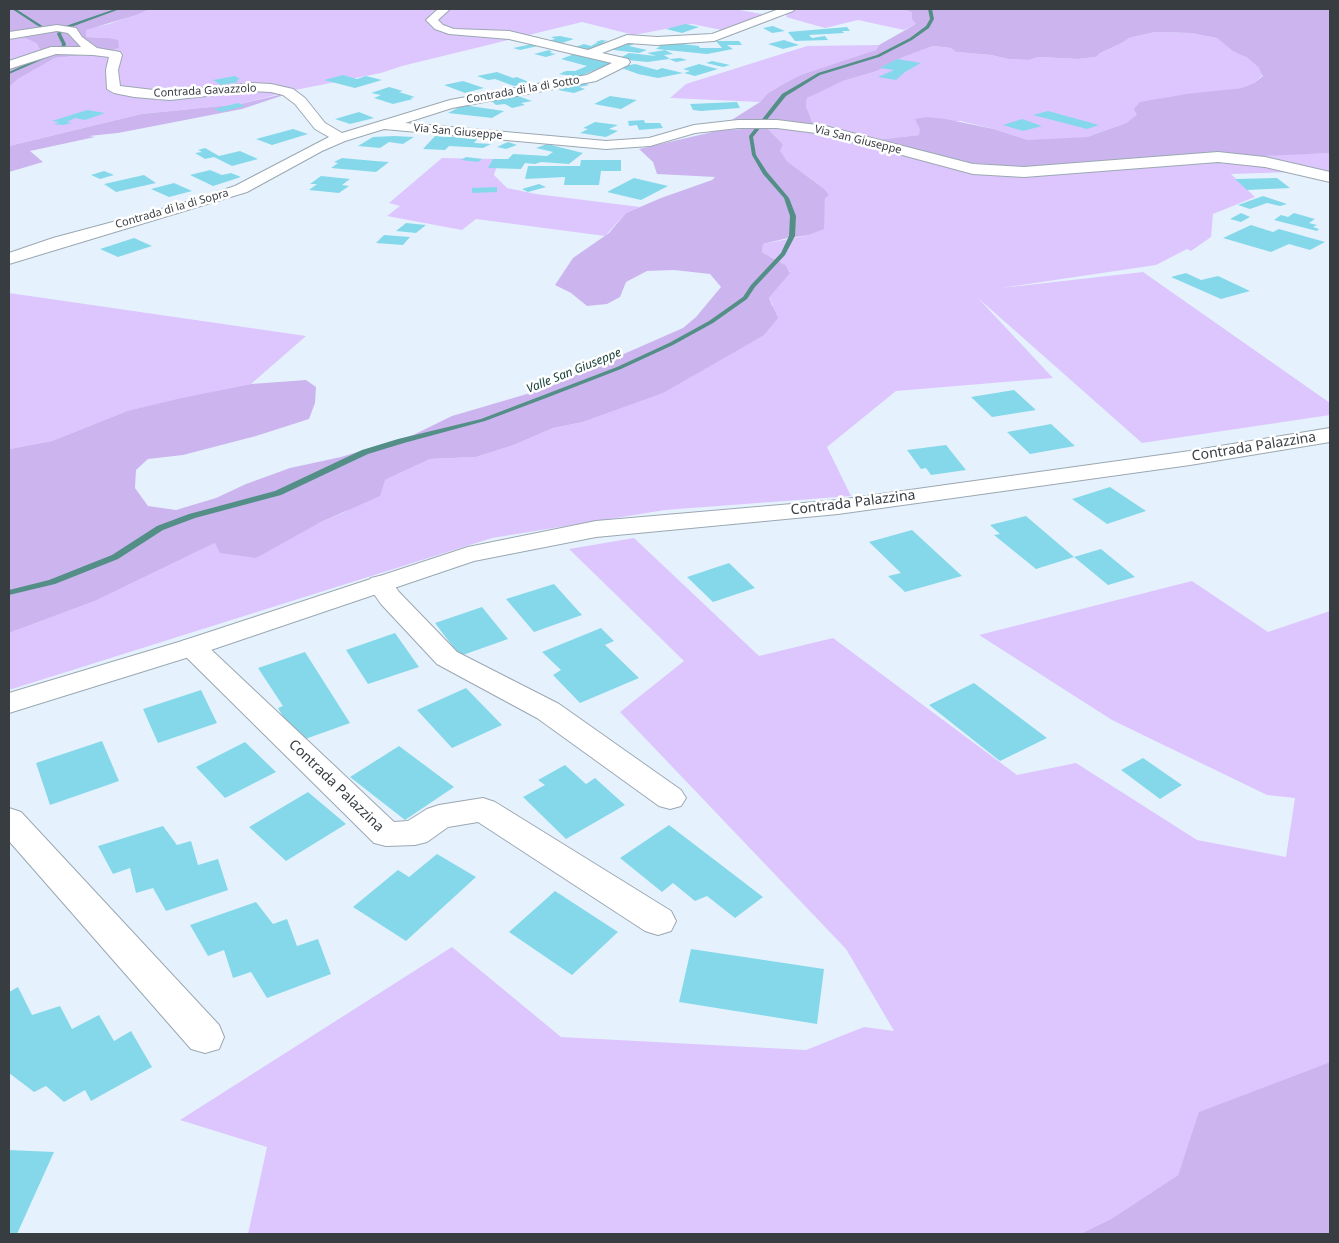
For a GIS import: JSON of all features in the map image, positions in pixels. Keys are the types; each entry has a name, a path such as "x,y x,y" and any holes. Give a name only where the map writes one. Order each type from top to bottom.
{"street":[{"path":"445,9 432,20 439,27 453,32 509,36 588,54 627,39 657,41 714,37 789,9"},
{"name":"Contrada Gavazzolo","path":"9,35 35,30 66,28 72,30 78,39 93,51 116,55 112,70 114,89 170,96 252,87 271,88 288,92 300,101 320,126 340,138"},
{"path":"9,65 55,50 93,51"},
{"name":"Contrada di la di Sotto","path":"384,125 450,104 591,78 624,62 588,54"},
{"name":"Via San Giuseppe","path":"384,125 606,145 650,142 694,129 738,124 777,124 825,130 938,161 973,168 1024,172 1218,157 1265,162 1330,177"},
{"name":"Contrada di la di Sopra","path":"9,259 59,242 186,207 241,189 317,148 340,138 384,125"},
{"name":"Contrada Palazzina","path":"9,703 192,647 468,555 596,529 838,506 1190,458 1330,435"},
{"path":"380,584 390,598 447,658 548,710 670,798"},
{"name":"Contrada Palazzina","path":"192,647 386,834 415,834 439,817 483,810 658,921"},
{"path":"9,820 205,1037"}],"shaded area":[{"path":"9,9 150,9 86,30 86,37 118,40 119,48 95,54 55,58 18,79 9,87 9,63 30,58 41,51 36,43 9,31"},
{"path":"150,9 734,9 762,14 753,26 736,33 692,24 634,35 582,22 402,66 381,73 295,90 240,104 141,114 9,146 9,87 18,79 55,58 95,54 108,38 85,37 86,29 109,24"},
{"path":"780,9 905,9 912,13 917,24 904,30 858,20 825,28 786,17"},
{"path":"905,9 1330,9 1330,153 1025,167 971,163 877,140 919,135 920,129 915,119 927,117 994,129 1028,140 1087,137 1126,123 1137,115 1134,109 1140,102 1186,94 1241,88 1254,83 1263,76 1258,67 1246,57 1233,51 1217,38 1190,33 1155,32 1129,38 1096,57 1078,59 1038,57 1029,60 1008,59 991,55 956,52 951,48 933,46 901,58 877,71 843,81 807,98 806,106 813,124 771,120 730,121 760,102 768,93 801,75 876,50 879,45 916,24 912,19 912,13"},
{"path":"9,31 36,43 41,51 30,58 9,63"},
{"path":"1155,32 1190,33 1217,38 1246,57 1258,67 1263,75 1254,83 1241,88 1169,97 1126,123 1087,137 1054,140 1028,140 960,121 920,129 920,135 877,140 813,124 806,106 807,98 814,94 843,81 877,71 901,58 933,46 951,48 956,52 991,55 1008,59 1029,60 1038,57 1078,59 1096,57 1129,38"},
{"path":"879,45 876,50 864,55 780,86 768,93 760,102 670,98 686,84 807,46"},
{"path":"296,91 242,109 118,133 89,136 95,137 30,151 43,162 9,172 9,146 141,114 240,104"},
{"path":"767,128 827,135 962,171 1130,168 1219,162 1255,165 1295,172 1231,174 1255,197 1213,214 1211,237 1191,251 1187,249 1156,265 1001,288 1143,272 1330,403 1330,415 1142,443 978,298 1053,378 896,391 827,447 851,496 665,510 492,538 9,690 9,633 95,601 215,543 319,523 345,512 385,480 430,459 476,457 514,445 553,428 583,422 662,393 763,336 773,305 769,298 790,272 775,259 762,252 763,244 809,235 823,229 825,198 823,188 787,161 779,151 783,144"},
{"path":"767,128 783,144 780,151 787,161 823,188 829,195 825,198 824,229 809,235 763,244 762,252 785,265 790,273 769,298 778,318 763,336 663,393 583,422 553,428 514,445 476,457 430,459 385,480 380,496 319,523 256,558 220,553 215,543 95,601 9,633 9,449 52,441 127,411 251,384 306,380 316,387 315,403 309,419 256,436 183,455 148,459 136,470 135,488 148,506 176,510 216,498 246,484 290,468 341,457 413,435 452,416 544,389 683,328 696,317 721,287 710,274 674,270 647,271 626,282 620,297 607,304 587,306 571,293 555,285 573,258 609,233 626,213 712,180 715,177 657,174 653,162 639,149 721,130"},
{"path":"1330,153 1330,172 1258,157 1282,154"},
{"path":"442,158 499,159 494,175 507,188 536,194 640,207 626,213 605,236 476,219 462,230 387,216 400,206 389,203"},
{"path":"9,293 306,336 251,384 127,411 52,441 9,449"},
{"path":"634,538 759,656 833,638 1017,775 1076,763 1197,840 1286,857 1295,798 1267,795 1112,720 979,635 1192,581 1268,632 1330,611 1330,1062 1200,1112 1178,1175 1111,1219 1080,1234 248,1234 267,1147 180,1120 452,947 561,1037 806,1050 864,1027 894,1031 846,949 620,712 684,661 569,549"},
{"path":"1330,1062 1330,1234 1080,1234 1111,1219 1178,1175 1199,1112"}],"building":[{"path":"685,24 699,27 682,33 666,29"},
{"path":"773,26 785,31 772,33 763,28"},
{"path":"847,27 850,31 842,31 844,33 809,35 812,38 825,36 828,40 795,41 788,32"},
{"path":"560,36 574,39 562,43 575,47 584,44 591,46 598,42 595,42 602,40 608,41 602,42 609,43 589,52 544,42 555,39 551,37"},
{"path":"629,40 640,42 629,46 647,50 639,53 605,49"},
{"path":"784,40 799,45 783,49 768,44"},
{"path":"716,41 739,41 742,45 727,45 733,49 707,54 656,49 665,42 699,46 700,48 722,48"},
{"path":"532,44 538,46 520,50 513,48"},
{"path":"549,50 552,52 550,53 556,54 546,57 534,54"},
{"path":"665,50 673,54 664,55 670,59 680,58 687,60 676,62 669,59 647,62 618,59 629,53 656,56 647,53"},
{"path":"574,54 615,62 578,77 559,74 566,71 575,71 587,66 561,59"},
{"path":"897,59 921,63 905,72 896,80 878,77 894,70 880,68"},
{"path":"712,61 730,65 723,67 706,63"},
{"path":"635,64 657,70 662,68 683,73 658,78 638,74 619,67"},
{"path":"699,64 718,69 695,76 684,73 690,71 683,69"},
{"path":"497,72 531,83 514,86 495,79 488,80 477,76"},
{"path":"343,75 357,79 366,76 382,80 355,88 324,80"},
{"path":"235,76 240,79 237,80 238,82 221,85 213,80"},
{"path":"463,81 484,88 465,93 444,85"},
{"path":"582,82 589,85 579,87 585,89 574,93 558,90"},
{"path":"389,87 415,97 393,104 374,98 381,95 371,93"},
{"path":"515,95 532,101 521,103 525,105 512,108 505,104 496,105 489,99"},
{"path":"610,96 637,100 621,109 594,104"},
{"path":"737,102 740,108 701,111 693,110 690,104"},
{"path":"238,103 245,106 221,112 214,109"},
{"path":"463,105 504,111 492,118 448,113"},
{"path":"87,110 105,113 85,120 75,118 67,122 72,123 63,125 54,124 59,122 52,121"},
{"path":"1048,111 1099,125 1087,129 1033,115"},
{"path":"359,112 374,118 350,124 335,119"},
{"path":"1022,119 1042,126 1023,131 1003,125"},
{"path":"644,120 645,123 660,123 663,128 639,130 637,125 629,126 628,121"},
{"path":"595,122 618,125 609,129 618,131 606,137 580,133 588,129 583,128"},
{"path":"293,129 308,134 272,145 256,139"},
{"path":"435,136 478,138 474,143 491,144 483,148 449,146 445,150 423,149"},
{"path":"373,137 414,137 403,144 389,142 380,148 358,146"},
{"path":"508,142 517,145 506,149 497,147"},
{"path":"547,144 583,153 569,164 541,162 535,164 525,163 521,169 488,168 493,159 508,159 513,154 547,156 553,152 536,148"},
{"path":"205,148 219,156 240,151 258,159 232,166 214,157 205,159 195,153 202,152 198,150"},
{"path":"466,157 482,159 478,162 461,160"},
{"path":"342,158 389,162 376,172 331,168 338,163 334,162"},
{"path":"581,160 621,160 621,171 601,171 599,185 564,185 565,177 525,179 528,166 580,166"},
{"path":"210,170 222,175 231,173 241,177 213,186 190,175"},
{"path":"104,171 114,175 100,179 91,175"},
{"path":"144,175 156,183 116,192 104,184"},
{"path":"321,176 350,179 342,185 349,186 339,193 309,190 317,184 310,184"},
{"path":"634,178 668,186 641,200 607,192"},
{"path":"1277,178 1290,188 1247,190 1235,179"},
{"path":"174,183 192,191 169,197 151,189"},
{"path":"539,184 546,187 528,192 522,189"},
{"path":"497,187 497,192 472,193 472,188"},
{"path":"1263,196 1287,204 1280,206 1267,203 1250,209 1238,205"},
{"path":"1241,213 1250,217 1241,222 1230,219"},
{"path":"1294,213 1315,219 1309,223 1317,225 1313,227 1319,229 1317,231 1274,220 1281,215 1288,217"},
{"path":"406,223 426,225 416,233 396,231"},
{"path":"1251,225 1273,232 1279,229 1325,242 1310,250 1289,244 1271,252 1223,238"},
{"path":"384,235 410,237 403,245 376,243"},
{"path":"134,238 152,246 118,257 100,249"},
{"path":"1186,273 1201,280 1218,276 1250,291 1221,299 1171,277"},
{"path":"1014,390 1036,410 992,417 971,397"},
{"path":"1051,424 1075,446 1030,454 1007,432"},
{"path":"946,445 966,470 931,475 926,468 921,469 907,450"},
{"path":"1110,487 1146,511 1107,524 1072,499"},
{"path":"1026,516 1074,557 1036,569 994,535 1000,534 990,525"},
{"path":"912,530 962,576 905,592 888,576 901,573 869,542"},
{"path":"1101,549 1135,577 1108,585 1074,557"},
{"path":"729,563 755,588 713,602 687,577"},
{"path":"554,584 582,615 534,632 506,599"},
{"path":"482,607 508,639 460,656 435,623"},
{"path":"601,628 614,641 605,645 639,678 580,703 553,675 561,670 542,652"},
{"path":"395,633 419,667 368,684 346,650"},
{"path":"305,652 350,723 297,742 278,708 283,706 258,668"},
{"path":"974,683 1047,738 1000,761 929,705"},
{"path":"466,688 502,725 452,748 417,710"},
{"path":"201,690 217,723 158,743 143,709"},
{"path":"102,741 119,781 50,805 36,763"},
{"path":"245,742 276,772 225,798 196,767"},
{"path":"399,746 454,787 405,820 350,777"},
{"path":"1143,758 1182,785 1160,799 1121,770"},
{"path":"565,765 586,784 595,778 625,805 566,839 523,797 545,785 538,780"},
{"path":"308,792 346,824 286,861 249,827"},
{"path":"669,825 763,897 735,918 707,896 695,901 673,883 662,892 620,858"},
{"path":"163,826 177,845 191,841 198,865 218,859 228,890 166,911 153,888 136,893 130,868 113,874 98,846"},
{"path":"437,854 476,877 406,941 353,907 398,870 409,877"},
{"path":"555,891 618,932 572,975 509,932"},
{"path":"256,902 273,924 287,919 297,946 318,939 331,974 267,998 251,972 233,978 224,950 208,956 190,925"},
{"path":"691,949 824,969 817,1024 679,1002"},
{"path":"18,987 32,1015 60,1006 72,1029 99,1015 114,1041 131,1031 152,1067 91,1101 85,1090 64,1102 46,1086 34,1092 9,1073 9,992"},
{"path":"9,1150 54,1152 17,1234 9,1234"}],"waterway":[{"path":"14,9 42,27"},
{"path":"9,73 63,49 64,44 59,34 61,29 118,9"},
{"name":"Valle San Giuseppe","path":"9,593 52,582 115,557 160,528 192,516 278,493 365,452 483,420 544,397 619,368 671,344 711,322 745,298 753,286 783,254 792,236 793,216 786,198 765,173 754,155 751,137 784,95 819,74 878,56 911,39 928,27 932,19 930,9"}]}
